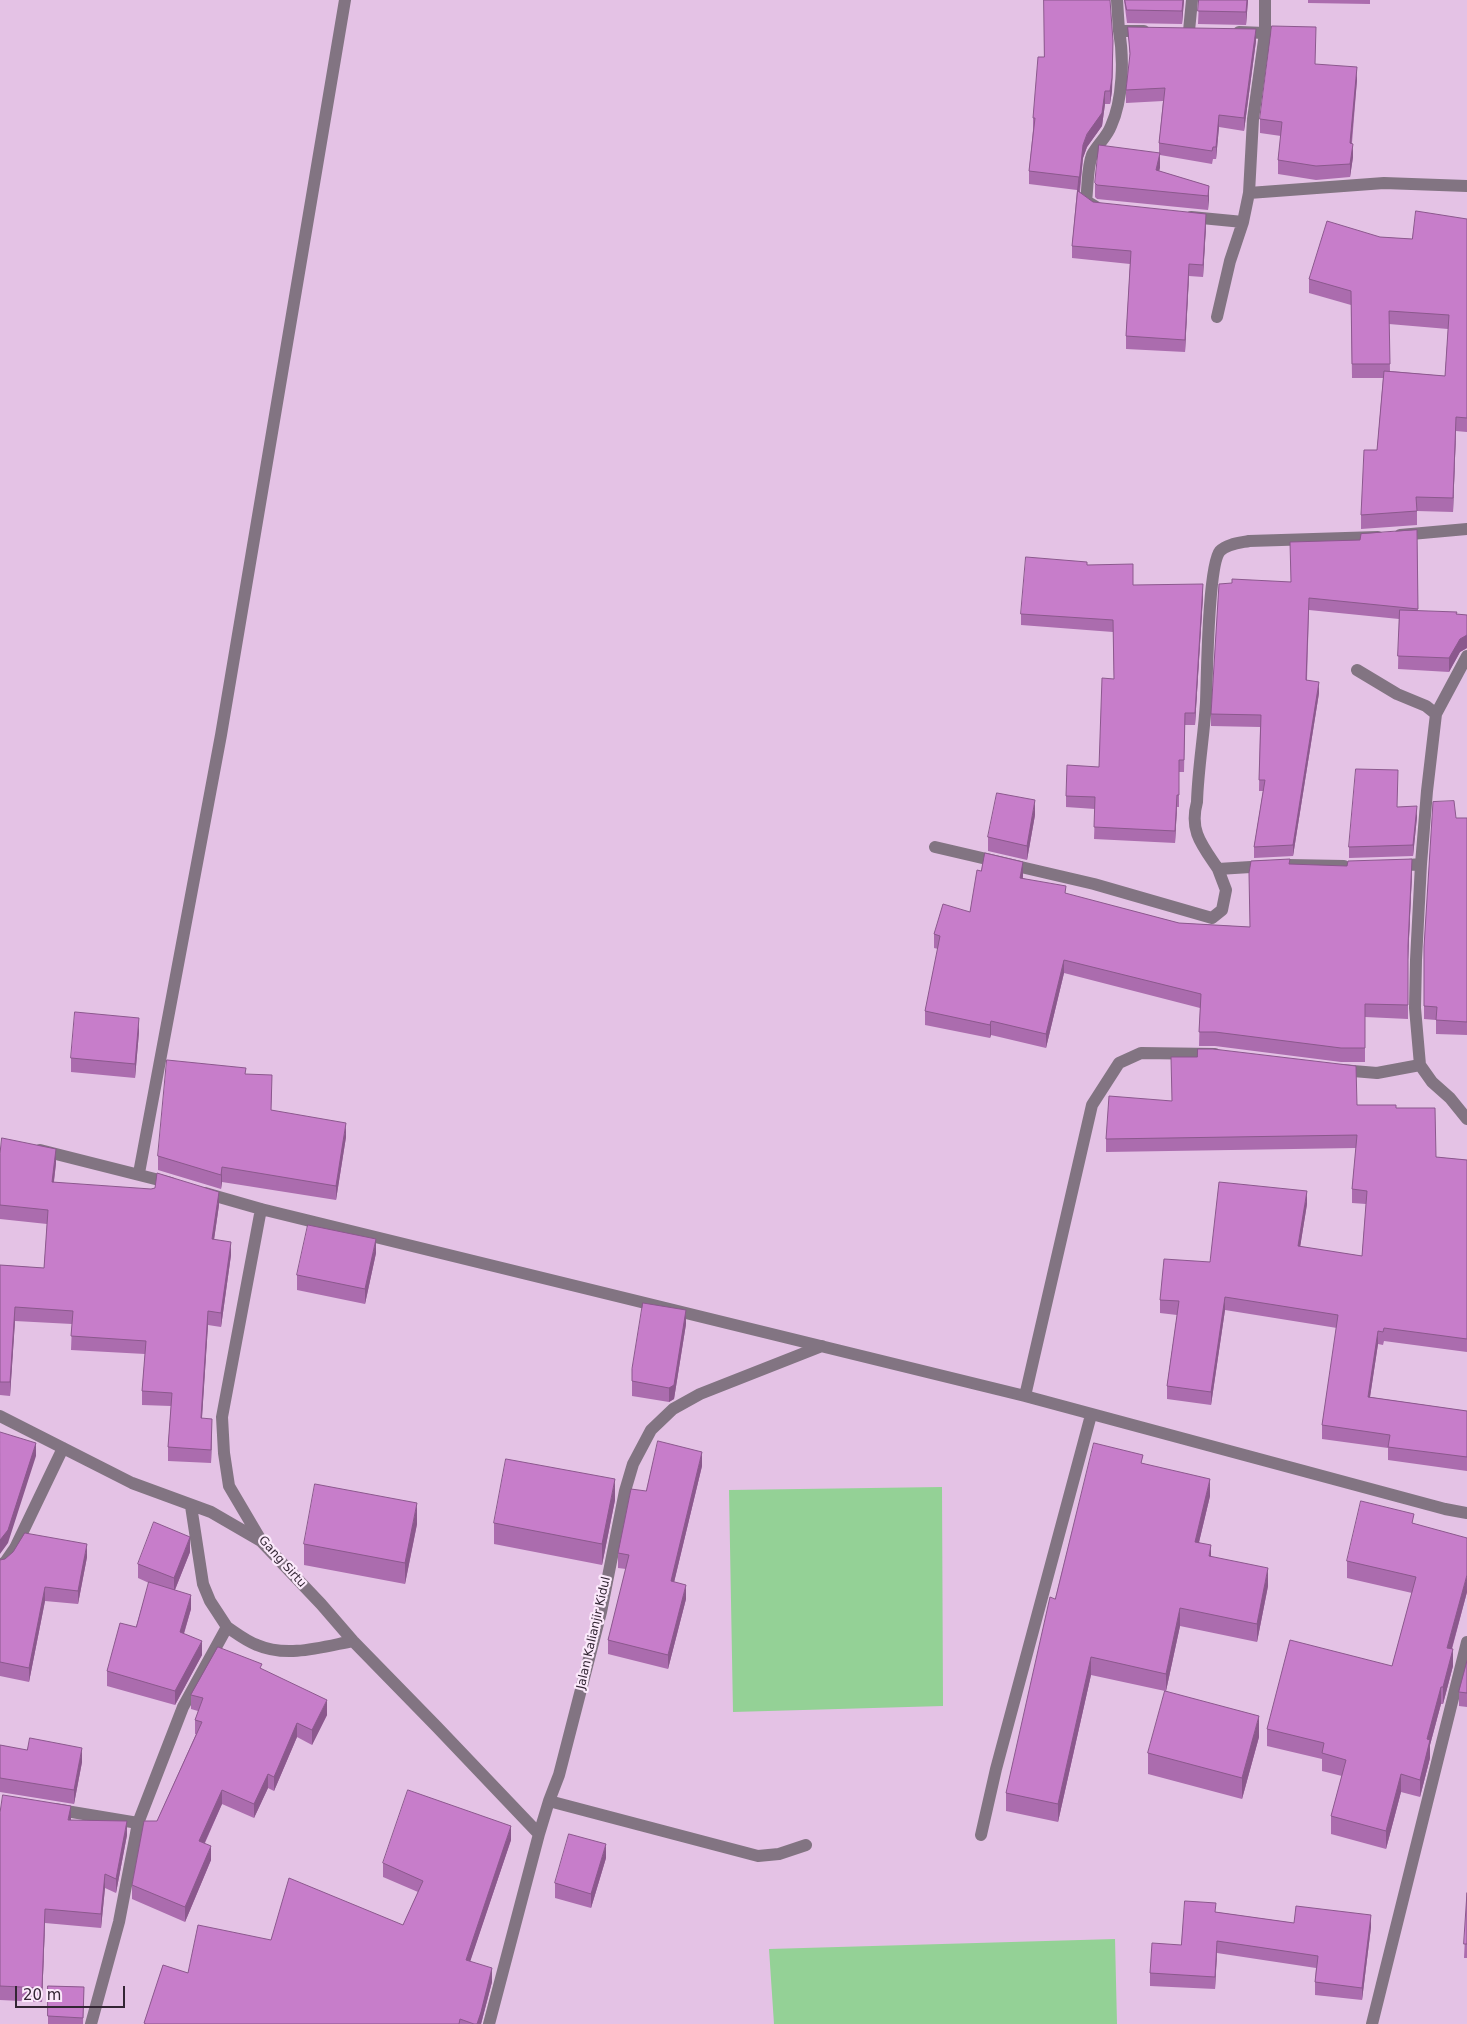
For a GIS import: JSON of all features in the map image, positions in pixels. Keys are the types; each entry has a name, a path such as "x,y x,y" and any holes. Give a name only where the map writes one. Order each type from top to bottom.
{"street":[{"path":"139,1173 222,735 345,0"},
{"path":"1104,208 1094,207 1086,201 1092,156 1112,126 1120,86 1123,51 1119,31 1118,0"},
{"path":"1190,31 1192,0"},
{"path":"1217,317 1249,193 1253,119 1265,33 1265,0"},
{"path":"1119,31 1154,31"},
{"path":"1227,32 1265,33"},
{"path":"1249,193 1384,183 1467,186"},
{"path":"1181,216 1243,222"},
{"path":"936,847 1094,884 1212,918 1222,910 1226,890 1218,868 1194,830 1194,812 1197,802 1205,705 1214,563 1220,552 1229,545 1249,541 1369,538 1467,529"},
{"path":"1467,656 1436,714 1421,864 1415,1008 1420,1065 1432,1082 1450,1098 1467,1119"},
{"path":"1357,670 1397,694 1426,706 1436,714"},
{"path":"1218,868 1313,864 1360,867"},
{"path":"1386,866 1421,864"},
{"path":"1025,1396 1092,1105 1119,1063 1141,1053 1232,1056"},
{"path":"1331,1069 1377,1073 1420,1065"},
{"path":"31,1148 139,1173 261,1209 1025,1396 1445,1509 1467,1513"},
{"name":"Gang Sirtu","path":"261,1209 222,1417 224,1453 229,1486 262,1542 353,1641 539,1834"},
{"name":"Jalan Kalianjir Kidul","path":"489,2024 539,1834 559,1775 601,1612 625,1491 633,1464 651,1430 673,1409 700,1394 822,1346"},
{"path":"981,1835 996,1768 1091,1415"},
{"path":"0,1416 132,1483 211,1512 262,1542"},
{"path":"0,1566 15,1548 62,1448"},
{"path":"191,1506 203,1584 210,1601 227,1627 257,1645 284,1652 307,1650 353,1641"},
{"path":"90,2024 119,1922 138,1823 183,1707 227,1627"},
{"path":"1372,2024 1467,1642"},
{"path":"549,1801 758,1856 779,1854 806,1845"},
{"path":"40,1806 138,1823"}],"green space":[{"path":"942,1487 943,1706 733,1712 729,1490"},
{"path":"1115,1939 1117,2024 774,2024 769,1949"}],"building":[{"path":"1044,0 1110,0 1113,41 1110,91 1105,91 1102,113 1087,134 1083,145 1078,191 1093,202 1206,214 1203,265 1189,264 1185,340 1126,336 1131,251 1072,246 1079,177 1029,171 1035,118 1033,118 1038,57 1044,57"},
{"path":"1125,0 1183,0 1182,11 1127,10"},
{"path":"1199,0 1247,0 1246,12 1198,11"},
{"path":"1272,26 1316,27 1315,64 1357,67 1350,143 1353,144 1350,164 1316,166 1278,160 1282,122 1260,119"},
{"path":"1128,27 1256,29 1244,118 1219,115 1216,147 1213,147 1212,151 1159,143 1165,88 1126,90 1130,54"},
{"path":"1099,145 1160,153 1156,170 1209,186 1208,196 1097,185 1095,183"},
{"path":"1416,211 1467,219 1467,418 1456,417 1453,498 1416,497 1417,511 1361,515 1364,450 1377,450 1384,371 1445,376 1449,315 1389,311 1390,364 1352,364 1351,291 1309,279 1327,221 1380,237 1412,239"},
{"path":"1417,530 1418,609 1309,598 1306,680 1319,682 1293,845 1254,847 1265,780 1259,780 1261,715 1211,714 1219,584 1232,583 1232,579 1291,582 1290,542 1360,540 1361,534"},
{"path":"1026,557 1087,562 1087,565 1133,564 1133,585 1203,584 1195,713 1185,713 1184,760 1179,760 1179,795 1177,795 1175,831 1094,827 1095,797 1066,796 1067,765 1099,767 1102,678 1114,679 1113,620 1021,614"},
{"path":"1400,610 1457,612 1456,614 1467,615 1467,635 1460,639 1449,658 1398,656"},
{"path":"1356,769 1398,770 1397,807 1417,806 1413,845 1349,847"},
{"path":"997,793 1035,800 1027,846 988,837"},
{"path":"1454,801 1456,818 1467,818 1467,1022 1436,1020 1437,1007 1424,1006 1424,947 1433,802"},
{"path":"985,853 1023,862 1020,878 1066,886 1065,893 1179,923 1250,927 1249,873 1251,861 1290,859 1289,864 1347,866 1348,861 1412,859 1408,946 1408,1005 1365,1004 1365,1048 1341,1048 1215,1032 1199,1032 1201,994 1064,960 1046,1034 991,1021 990,1025 925,1011 940,936 934,934 943,904 970,912 977,870 981,871"},
{"path":"75,1012 139,1018 135,1064 71,1058"},
{"path":"1198,1049 1213,1049 1356,1066 1357,1105 1435,1108 1436,1157 1467,1160 1467,1339 1384,1328 1383,1332 1378,1331 1368,1397 1467,1411 1467,1457 1388,1447 1390,1435 1322,1425 1338,1315 1225,1297 1211,1392 1167,1386 1179,1301 1160,1300 1164,1259 1210,1262 1219,1182 1307,1191 1298,1246 1362,1256 1367,1191 1352,1189 1357,1135 1106,1139 1109,1096 1172,1101 1171,1057 1197,1057"},
{"path":"167,1060 246,1068 245,1074 272,1075 271,1110 346,1123 336,1186 222,1167 221,1175 158,1156"},
{"path":"2,1138 56,1149 52,1182 151,1189 155,1188 157,1173 219,1192 212,1239 231,1242 221,1313 208,1311 201,1418 212,1419 211,1450 168,1447 172,1393 142,1391 146,1341 71,1336 73,1311 15,1307 10,1382 0,1382 0,1265 44,1268 48,1210 0,1205 0,1154"},
{"path":"308,1225 376,1239 365,1289 297,1275"},
{"path":"643,1303 686,1310 674,1385 669,1388 632,1381 632,1369"},
{"path":"0,1432 36,1443 8,1530 0,1540"},
{"path":"658,1441 702,1452 671,1581 686,1585 668,1655 608,1640 629,1555 618,1553 631,1489 646,1491"},
{"path":"1094,1443 1143,1455 1141,1463 1210,1479 1195,1542 1211,1545 1209,1556 1268,1568 1257,1624 1180,1608 1166,1674 1091,1657 1058,1804 1006,1793 1050,1597 1055,1599"},
{"path":"506,1459 615,1479 602,1544 494,1523"},
{"path":"315,1484 417,1503 405,1563 304,1544"},
{"path":"1361,1501 1414,1514 1412,1523 1467,1538 1467,1575 1447,1648 1453,1649 1427,1739 1430,1740 1420,1780 1401,1774 1386,1831 1331,1816 1346,1760 1322,1753 1324,1743 1267,1729 1290,1640 1392,1666 1416,1577 1347,1561"},
{"path":"154,1522 190,1537 174,1578 138,1564"},
{"path":"25,1533 87,1544 78,1591 45,1587 29,1668 0,1662 0,1560 5,1559 13,1552"},
{"path":"149,1582 191,1595 180,1632 202,1641 175,1691 107,1671 120,1623 136,1627"},
{"path":"218,1647 262,1664 260,1668 327,1700 312,1730 297,1723 274,1777 268,1774 254,1804 222,1790 199,1841 211,1846 185,1907 132,1885 144,1821 157,1821 202,1722 195,1720 203,1698 191,1695"},
{"path":"1467,1661 1467,1693 1459,1692"},
{"path":"1165,1691 1259,1716 1242,1778 1148,1753"},
{"path":"30,1738 82,1748 74,1790 0,1778 0,1745 27,1750"},
{"path":"408,1790 511,1826 466,1960 492,1968 477,2024 460,2019 459,2024 144,2023 163,1965 188,1973 198,1925 271,1940 289,1878 403,1925 423,1881 383,1863"},
{"path":"3,1795 71,1806 68,1820 127,1821 116,1879 105,1874 101,1914 45,1909 42,1988 0,1986 0,1813"},
{"path":"569,1834 606,1844 591,1894 555,1883"},
{"path":"1467,1893 1467,1944 1464,1944"},
{"path":"1185,1901 1216,1903 1215,1912 1294,1923 1296,1906 1371,1915 1362,1988 1315,1982 1318,1956 1217,1941 1215,1977 1150,1973 1152,1943 1181,1945"},
{"path":"48,1986 84,1987 83,2018 48,2016"}]}
